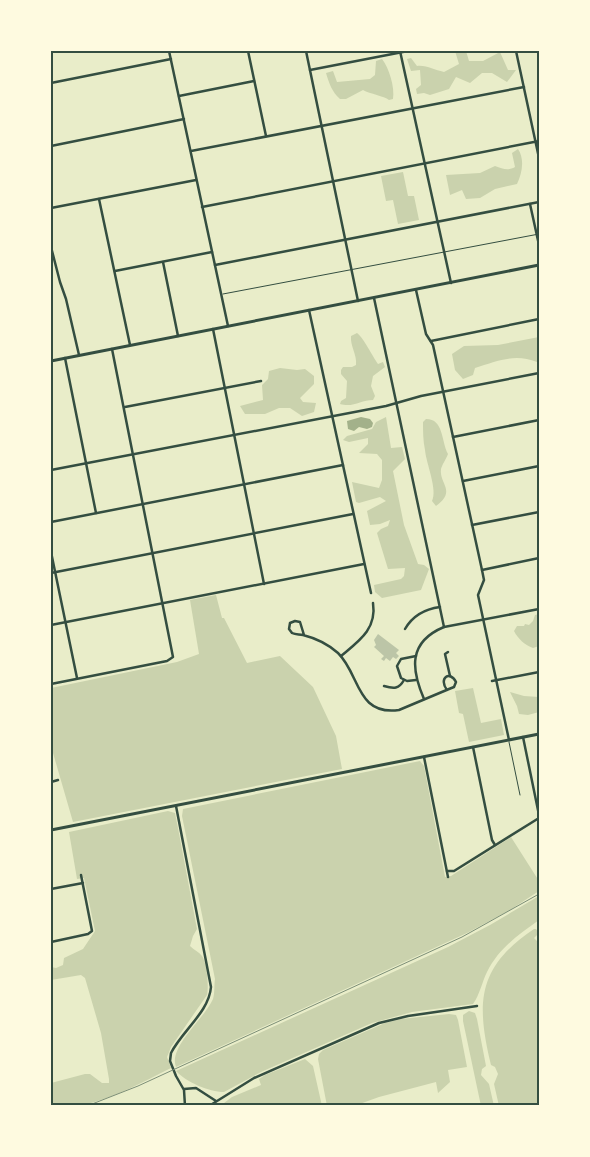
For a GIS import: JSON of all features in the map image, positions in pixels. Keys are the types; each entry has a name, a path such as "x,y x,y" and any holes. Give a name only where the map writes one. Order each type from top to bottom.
{"main road":[{"path":"51,361 539,265"},
{"path":"51,830 539,734"}],"street":[{"path":"170,51 228,326"},
{"path":"248,51 266,136"},
{"path":"306,51 358,301"},
{"path":"310,70 408,51"},
{"path":"516,51 539,158"},
{"path":"400,52 451,283"},
{"path":"51,83 171,59"},
{"path":"179,96 254,81"},
{"path":"191,151 524,87"},
{"path":"51,146 184,120"},
{"path":"202,207 537,142"},
{"path":"51,208 196,180"},
{"path":"99,199 130,345"},
{"path":"215,265 539,202"},
{"path":"530,204 539,245"},
{"path":"51,247 79,355"},
{"path":"114,272 212,252"},
{"path":"163,262 178,336"},
{"path":"416,290 426,334 431,341 482,570 484,580 478,595 494,680 509,740"},
{"path":"374,298 444,627"},
{"path":"309,310 371,593"},
{"path":"431,341 539,319"},
{"path":"213,329 264,584"},
{"path":"51,684 172,659 173,649 112,349"},
{"path":"65,358 96,513"},
{"path":"51,470 396,404 421,396 539,373"},
{"path":"124,407 261,381"},
{"path":"453,437 539,420"},
{"path":"51,522 343,465"},
{"path":"463,481 539,466"},
{"path":"472,525 539,512"},
{"path":"51,573 354,514"},
{"path":"51,552 77,678"},
{"path":"482,570 539,558"},
{"path":"51,625 364,564"},
{"path":"341,656 367,632 373,615 373,603"},
{"path":"405,628 410,621 426,609 440,607"},
{"path":"424,699 416,680 414,669 420,646 428,637 444,627 539,609"},
{"path":"304,635 300,622 295,620 289,625 290,631 296,635 304,635 328,645 341,656 362,695 377,708 390,711 399,710 454,686 456,682 450,676 445,654 448,652"},
{"path":"416,656 404,657 398,662 397,666 401,678 404,680 416,680"},
{"path":"494,680 539,672"},
{"path":"446,690 443,686 443,680 450,676"},
{"path":"384,686 399,687 404,680"},
{"path":"447,871 454,871 539,817 523,737"},
{"path":"473,747 492,840 495,846"},
{"path":"424,757 448,877"},
{"path":"51,782 58,780"},
{"path":"176,806 211,987 208,1000 171,1053 170,1062 184,1090 185,1106"},
{"path":"51,942 91,933 81,875"},
{"path":"51,890 83,883"},
{"path":"209,1106 254,1078 378,1023 408,1016 477,1006"},
{"path":"184,1090 196,1088 216,1100"}],"lane":[{"path":"221,295 538,234"},
{"path":"509,740 520,795"}],"shaded area":[{"path":"455,51 466,51 469,61 483,61 500,52 508,70 516,70 507,82 492,73 482,73 470,83 456,77 449,89 430,95 424,93 417,94 416,89 421,85 420,70 411,71 407,59 411,58 417,66 444,72 459,64"},
{"path":"382,59 391,78 393,99 389,100 363,90 346,99 340,99 335,93 326,73 333,71 337,82 370,79 375,75 376,61"},
{"path":"518,149 522,157 522,166 517,184 495,189 480,198 466,199 462,190 450,195 446,175 480,173 495,166 510,169 515,167 512,153"},
{"path":"403,172 408,196 414,196 419,220 398,224 393,200 386,201 381,176"},
{"path":"357,333 378,364 383,362 385,367 373,376 371,386 375,396 373,400 345,405 340,404 346,398 347,381 341,374 341,370 343,367 356,365 351,336"},
{"path":"539,337 539,361 537,362 521,358 498,361 475,368 473,375 463,379 455,370 452,354 464,346 498,345"},
{"path":"280,368 305,369 314,376 314,384 300,398 303,402 316,403 314,412 302,416 290,408 279,408 265,414 245,414 240,406 263,400 262,385 268,379 269,371"},
{"path":"361,417 370,419 373,423 372,427 367,429 359,427 354,431 348,429 347,421"},
{"path":"386,417 391,448 402,447 405,459 393,471 404,525 418,564 424,565 429,569 421,590 382,598 375,592 374,585 401,579 404,576 405,568 388,569 377,533 388,526 390,520 370,525 367,511 386,501 380,497 359,503 356,502 352,482 379,488 382,480 382,460 377,454 359,453 368,444 368,438 349,442 343,440 347,436 372,429 376,422"},
{"path":"426,419 432,420 439,427 448,454 441,469 446,492 442,501 436,506 432,501 434,490 424,443 423,422"},
{"path":"216,595 222,618 224,618 247,663 280,656 313,687 336,736 342,769 73,822 51,746 51,688 177,662 199,654 190,600"},
{"path":"539,614 539,646 533,648 522,641 514,631 517,626 529,625 535,615"},
{"path":"473,688 481,723 501,719 504,735 469,742 463,714 459,713 455,691"},
{"path":"510,692 524,696 539,697 539,712 528,715 519,714"},
{"path":"420,761 424,766 445,877 451,876 511,837 539,881 539,891 510,910 467,933 176,1067 177,1051 213,999 215,979 182,816 183,809"},
{"path":"168,811 175,813 197,929 190,946 204,959 208,987 207,995 171,1047 167,1057 171,1068 128,1089 95,1102 75,1106 51,1106 51,1083 90,1074 102,1083 109,1083 101,1033 85,978 81,975 51,980 51,967 56,968 63,965 64,958 83,949 95,931 84,878 77,879 69,832"},
{"path":"539,896 539,920 516,937 497,956 487,972 473,1004 412,1012 372,1023 261,1072 224,1092 198,1086 176,1071 448,947"},
{"path":"534,929 539,933 534,938 539,943 539,1106 499,1106 494,1084 498,1074 495,1067 491,1065 483,1023 483,1005 486,988 491,972 501,958 515,943"},
{"path":"469,1011 475,1013 477,1019 486,1066 482,1069 481,1075 489,1084 494,1106 481,1106 463,1021 463,1015"},
{"path":"449,1014 456,1015 458,1020 467,1067 448,1070 450,1082 438,1093 436,1082 379,1097 354,1106 327,1106 318,1059 319,1054 323,1050 385,1023 401,1019"},
{"path":"305,1059 313,1066 322,1106 220,1106 232,1097 261,1085 259,1079 265,1075"}],"building":[{"path":"378,634 399,650 396,653 399,656 396,659 393,657 390,661 386,658 384,661 381,659 384,656 374,647 376,645 374,640"}],"railway":[{"path":"87,1106 138,1086 462,937 539,894"}]}
